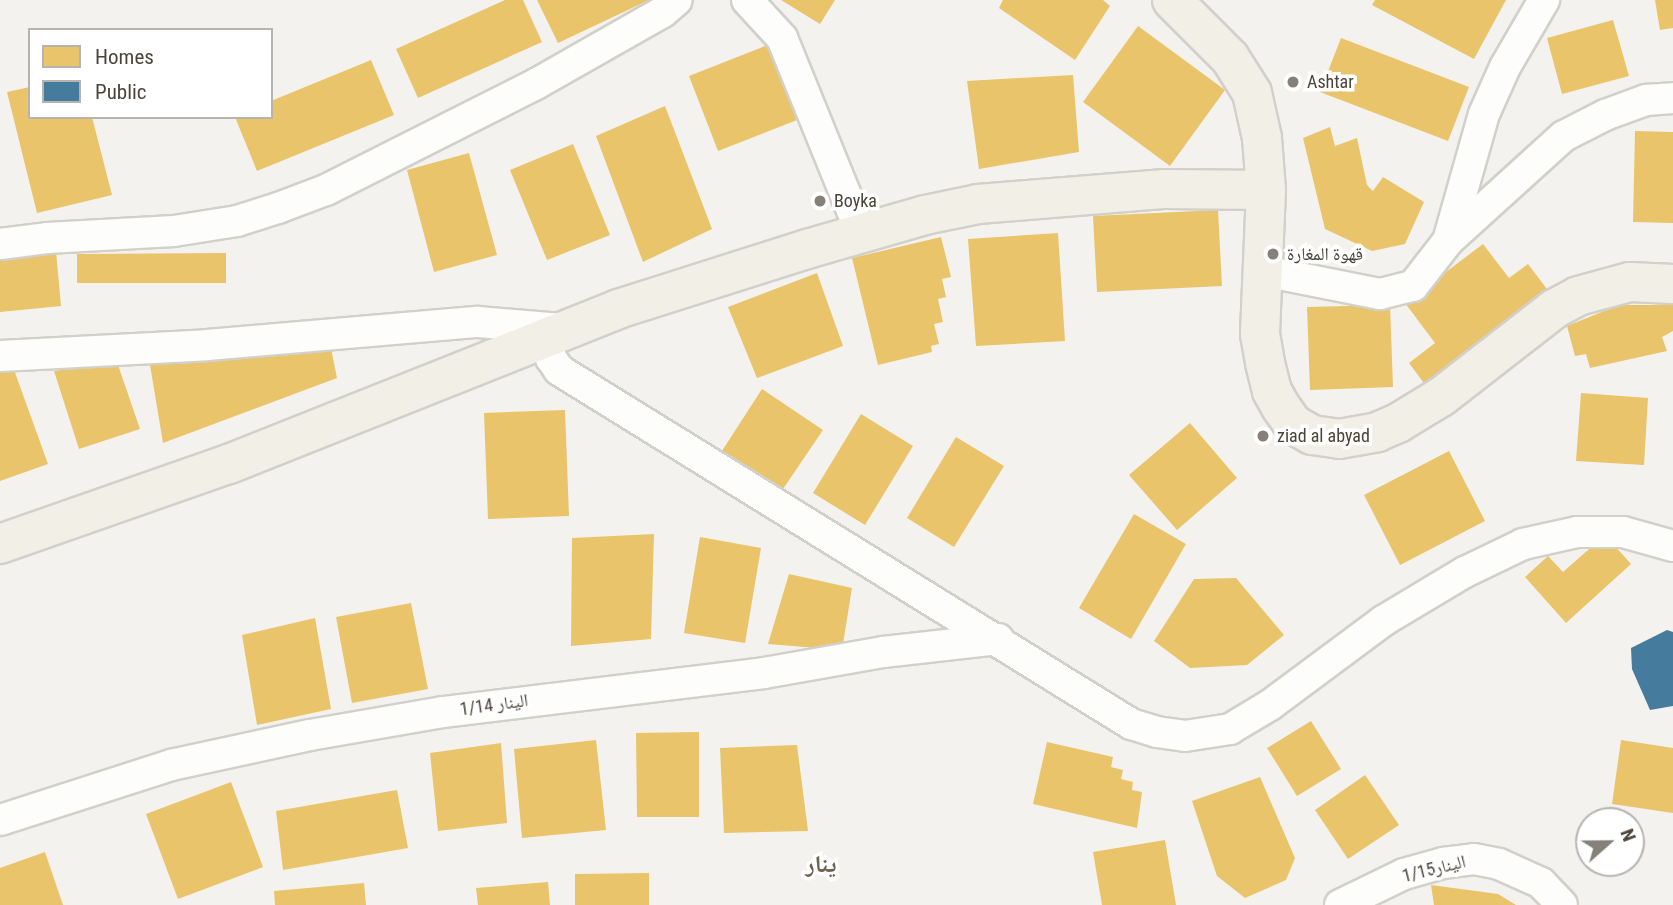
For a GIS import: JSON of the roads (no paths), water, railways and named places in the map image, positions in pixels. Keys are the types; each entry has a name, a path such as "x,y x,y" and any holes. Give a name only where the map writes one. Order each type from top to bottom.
{"main road":[{"path":"1172,0 1230,58 1252,93 1262,138 1266,190 1260,334 1272,391 1293,424 1312,435 1339,439 1377,432 1441,397 1554,309 1578,296 1630,282 1673,284"},
{"path":"0,544 229,464 556,333 693,284 861,233 978,204 1165,189 1266,190"}],"street":[{"path":"0,244 47,238 174,230 237,221 278,208 326,190 536,83 663,12 677,0"},
{"path":"747,0 782,38 861,233"},
{"path":"1448,241 1484,114 1505,67 1544,0"},
{"path":"1264,271 1380,294 1398,292 1413,286 1448,241 1564,135 1605,114 1646,100 1673,98"},
{"path":"0,356 206,345 478,323 556,333 551,358 559,370 998,639 1131,724 1185,736 1230,729 1270,705 1383,621 1465,572 1523,544 1577,532 1623,532 1673,546"},
{"name":"الينار 1/14","path":"0,820 171,765 310,735 456,710 764,673 883,652 998,639"},
{"name":"الينار1/15","path":"1340,905 1404,874 1443,863 1474,859 1499,864 1541,883 1562,905"}],"place":[{"name":"Ashtar","path":"1293,82"},
{"name":"Boyka","path":"820,201"},
{"name":"قهوة المغارة","path":"1273,254"},
{"name":"ziad al abyad","path":"1263,436"}],"district":[{"name":"ينار","path":"821,865"}]}
